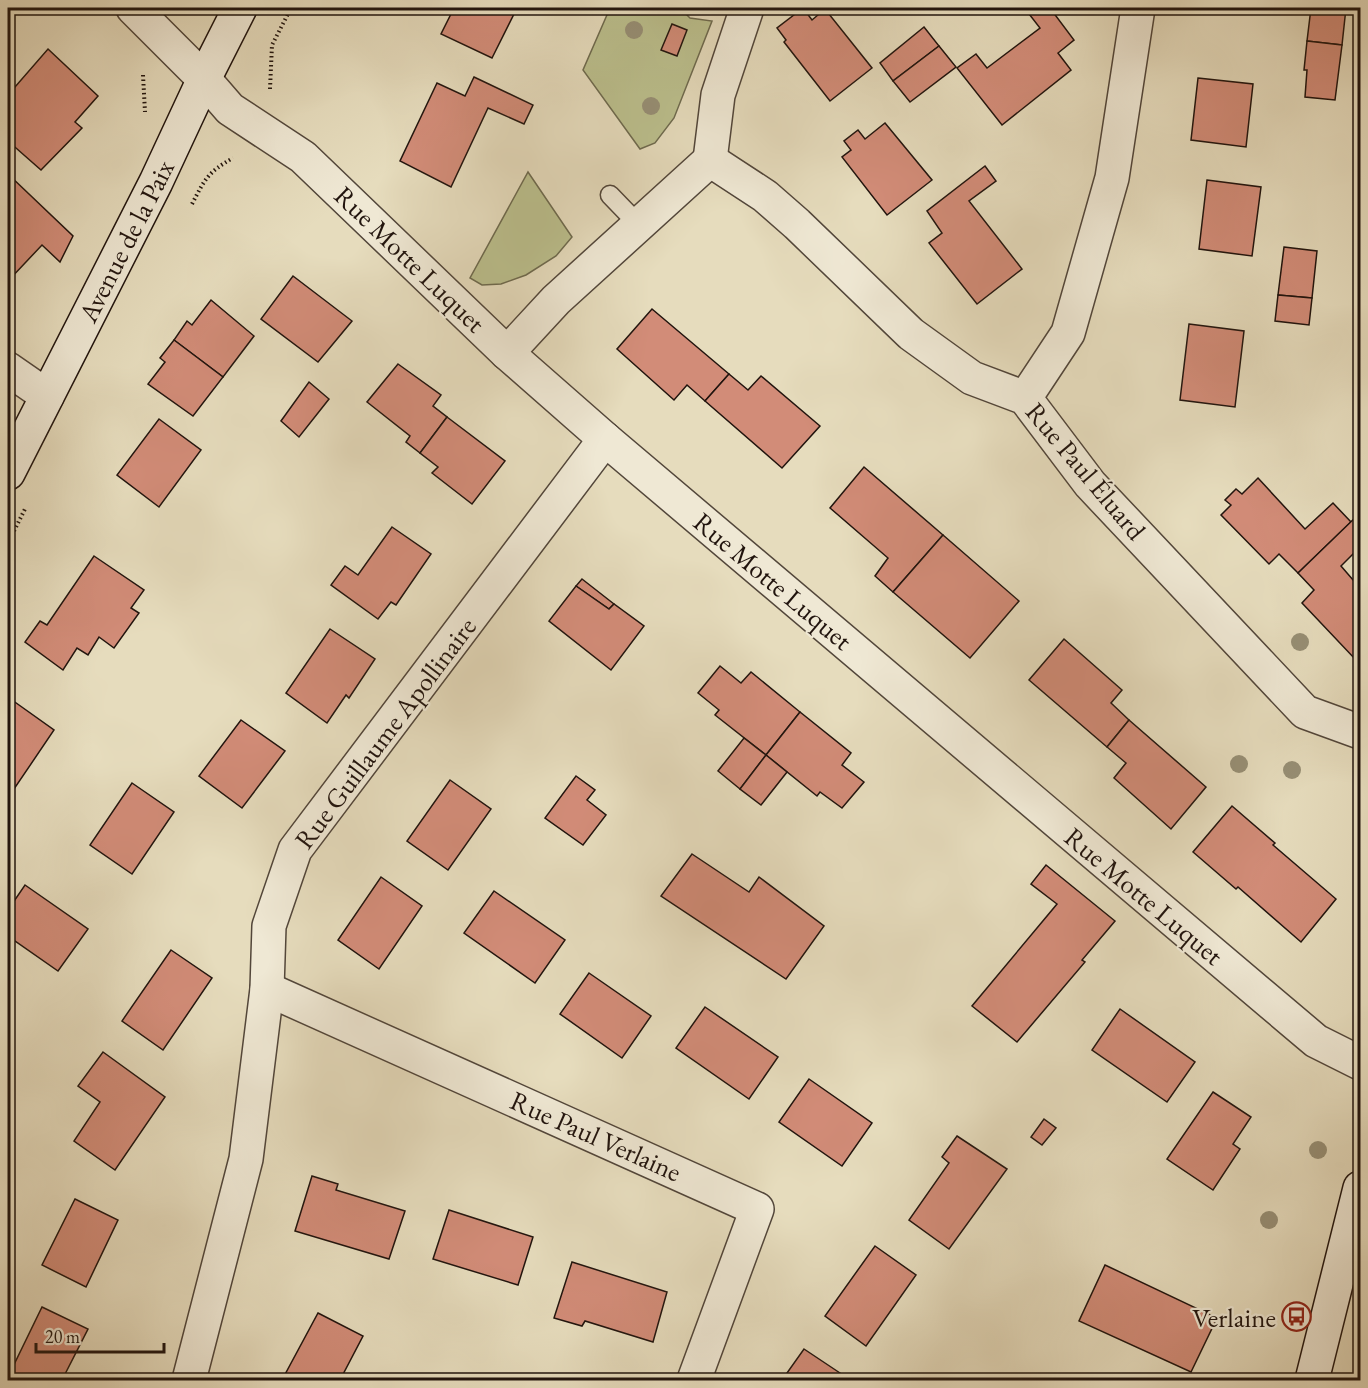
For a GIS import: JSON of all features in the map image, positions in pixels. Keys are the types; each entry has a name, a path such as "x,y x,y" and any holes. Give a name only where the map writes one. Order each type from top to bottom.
{"street":[{"name":"Rue Motte Luquet","path":"133,8 204,79 230,109 303,157 507,353 605,439 1316,1041 1360,1063"},
{"name":"Avenue de la Paix","path":"8,473 156,182 240,8"},
{"path":"507,353 556,300 710,160 718,95 747,8"},
{"path":"1025,398 1068,333 1112,178 1138,8"},
{"name":"Rue Paul Éluard","path":"710,160 765,196 911,334 972,378 1025,398 1090,484 1305,712 1360,732"},
{"path":"8,369 47,396"},
{"name":"Rue Guillaume Apollinaire","path":"189,1380 246,1159 267,989 269,926 295,850 605,439"},
{"name":"Rue Paul Verlaine","path":"267,989 757,1209 694,1380"},
{"path":"1312,1380 1360,1188"}],"lane":[{"path":"610,195 638,225"}],"path":[{"path":"270,96 269,75 272,45 291,8"}],"green space":[{"path":"610,8 680,8 690,18 712,21 674,118 655,143 640,149 583,70"},
{"path":"528,172 572,237 556,256 526,275 501,284 482,285 470,278"}],"building":[{"path":"454,8 517,8 492,58 441,34"},
{"path":"803,8 812,20 825,9 872,68 830,101 784,42 786,40 777,28"},
{"path":"1028,8 1050,8 1074,40 1058,53 1071,70 1002,125 957,68 976,54 987,68 1040,28 1026,10"},
{"path":"1311,8 1346,8 1342,45 1307,41"},
{"path":"672,24 687,30 677,56 661,50"},
{"path":"924,27 939,46 893,81 880,63"},
{"path":"1307,41 1342,45 1335,100 1305,97 1307,70 1304,70"},
{"path":"939,46 956,67 910,102 893,81"},
{"path":"48,49 98,96 75,122 82,128 41,170 8,141 8,95"},
{"path":"474,77 533,105 524,124 488,108 451,187 400,161 437,83 465,96"},
{"path":"1198,78 1253,84 1246,147 1191,140"},
{"path":"885,123 932,180 887,215 842,157 851,150 844,141 858,130 865,139"},
{"path":"985,166 996,181 969,201 1022,269 977,304 929,243 942,233 927,211"},
{"path":"8,174 73,236 60,262 42,245 9,280 8,278"},
{"path":"1207,180 1261,187 1252,256 1199,249"},
{"path":"1284,247 1317,251 1312,298 1278,295"},
{"path":"293,276 352,321 318,362 261,319"},
{"path":"1278,295 1312,298 1309,325 1275,321"},
{"path":"211,300 254,336 223,377 174,340 187,321 192,325"},
{"path":"652,309 729,374 705,401 687,385 674,400 617,349"},
{"path":"1189,324 1244,331 1235,407 1180,400"},
{"path":"174,340 223,377 193,416 148,384 165,362 160,358"},
{"path":"398,364 441,395 433,406 447,417 420,453 406,442 410,436 367,402"},
{"path":"729,374 748,390 761,376 820,426 782,468 705,401"},
{"path":"309,382 329,399 299,437 281,421"},
{"path":"447,417 505,461 472,504 432,473 438,467 420,453"},
{"path":"159,419 201,450 159,507 117,475"},
{"path":"864,467 943,535 893,592 875,576 888,558 830,508"},
{"path":"1258,478 1305,529 1333,503 1351,522 1298,573 1279,554 1269,564 1221,515 1231,505 1225,500 1236,489 1242,494"},
{"path":"1360,513 1360,547 1341,566 1360,588 1360,654 1355,659 1302,603 1314,590 1298,573"},
{"path":"392,527 431,554 396,605 391,602 378,619 331,585 345,566 358,575"},
{"path":"943,535 1019,601 970,658 893,592"},
{"path":"94,556 144,590 131,608 139,613 114,648 99,637 88,655 77,648 63,670 25,642 40,621 47,625"},
{"path":"582,579 614,604 609,609 576,586"},
{"path":"576,586 609,609 614,604 644,626 611,670 549,621"},
{"path":"330,629 375,659 349,698 346,695 327,723 286,693"},
{"path":"1064,639 1122,690 1111,703 1129,720 1107,747 1029,680"},
{"path":"720,666 741,683 751,672 800,712 766,755 715,715 719,710 698,693"},
{"path":"12,700 54,730 12,792 8,789 8,706"},
{"path":"800,712 851,753 842,765 864,782 842,808 820,792 817,796 766,755"},
{"path":"241,720 285,751 242,808 199,776"},
{"path":"1129,720 1206,787 1171,829 1114,778 1126,763 1107,747"},
{"path":"744,738 766,755 740,789 718,771"},
{"path":"766,755 787,772 761,805 740,789"},
{"path":"576,776 595,790 587,800 606,815 583,845 545,818"},
{"path":"450,780 491,809 448,870 407,841"},
{"path":"132,783 174,812 132,874 90,845"},
{"path":"1232,806 1336,899 1301,942 1238,887 1236,889 1193,852"},
{"path":"692,854 749,892 759,877 824,926 786,979 661,896"},
{"path":"1046,865 1115,921 1082,960 1085,962 1017,1042 972,1006 1057,904 1031,884"},
{"path":"381,877 422,906 379,969 338,940"},
{"path":"25,885 88,929 58,971 8,936 8,910"},
{"path":"494,891 565,940 535,983 464,933"},
{"path":"171,950 212,978 163,1050 122,1021"},
{"path":"589,973 651,1016 622,1058 560,1014"},
{"path":"705,1007 778,1057 749,1099 676,1048"},
{"path":"1120,1009 1195,1062 1167,1102 1092,1050"},
{"path":"103,1052 165,1097 115,1170 74,1141 100,1102 78,1086"},
{"path":"809,1079 872,1123 842,1166 779,1122"},
{"path":"1213,1092 1251,1117 1233,1144 1240,1149 1213,1190 1167,1159"},
{"path":"1044,1119 1056,1128 1042,1145 1031,1137"},
{"path":"957,1136 1007,1169 949,1249 909,1220 949,1163 942,1157"},
{"path":"312,1176 338,1184 336,1190 405,1211 389,1259 295,1231"},
{"path":"75,1199 118,1220 86,1287 42,1265"},
{"path":"449,1210 533,1237 518,1285 433,1259"},
{"path":"875,1246 916,1275 866,1346 825,1316"},
{"path":"572,1262 667,1292 653,1342 585,1321 582,1326 554,1318"},
{"path":"1105,1265 1217,1318 1191,1372 1079,1321"},
{"path":"42,1307 88,1329 62,1380 8,1380 8,1377"},
{"path":"318,1313 363,1336 340,1380 282,1380"},
{"path":"804,1349 846,1377 843,1380 782,1380"}],"place":[{"name":"Verlaine","path":"1297,1317"}]}
